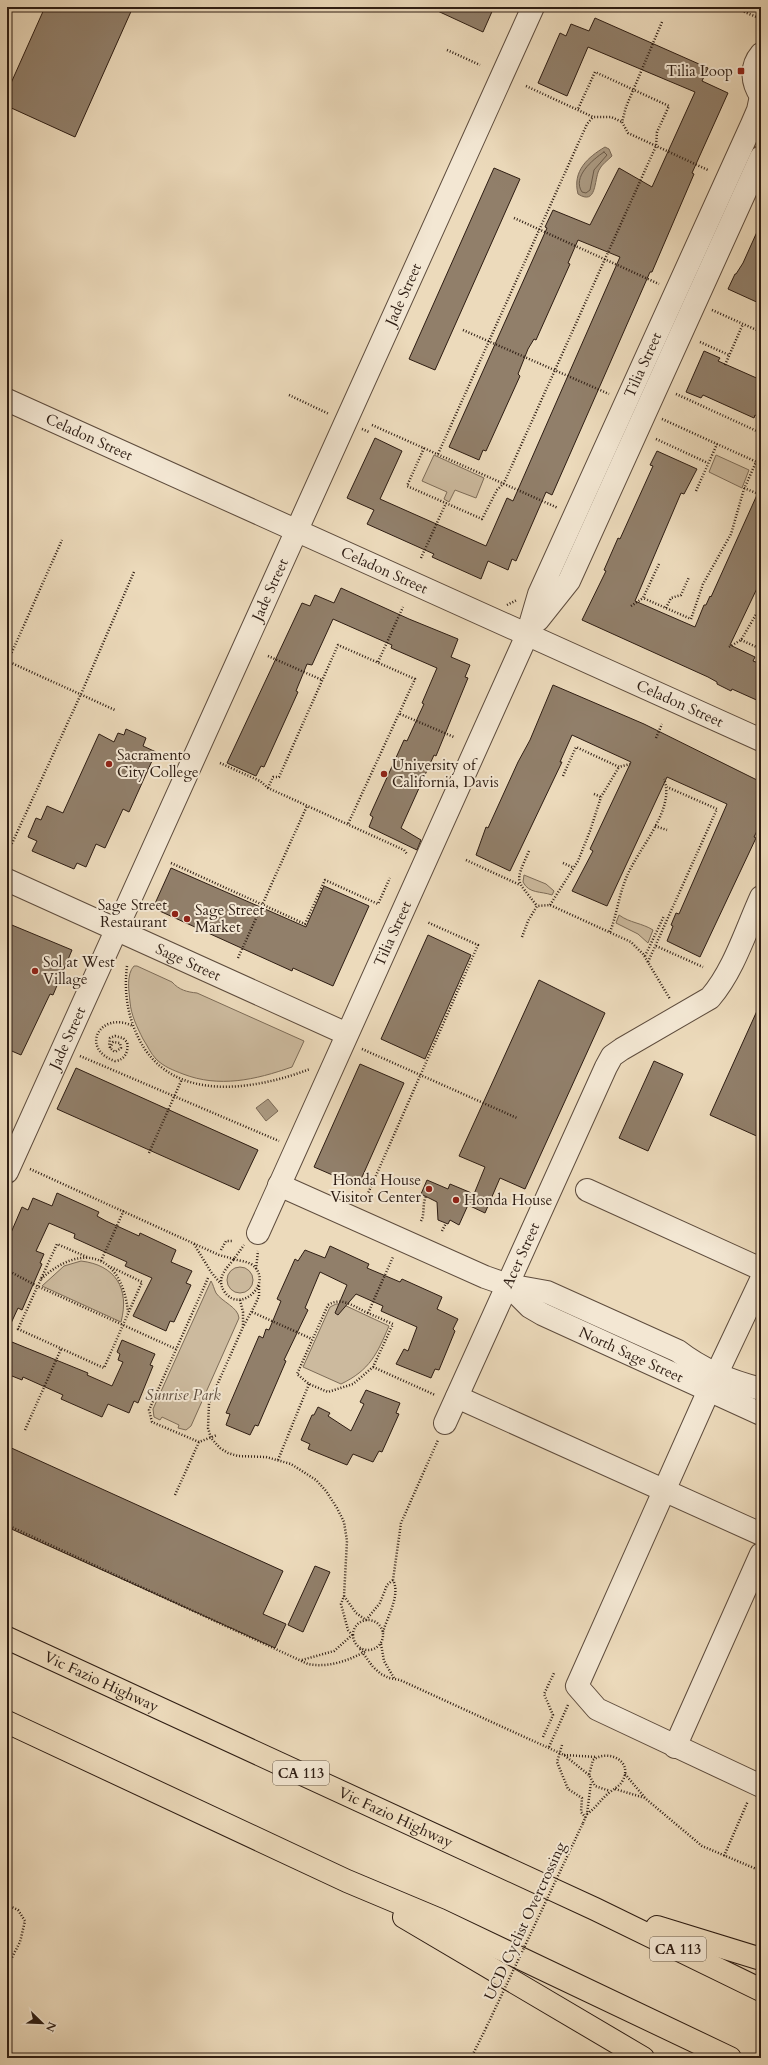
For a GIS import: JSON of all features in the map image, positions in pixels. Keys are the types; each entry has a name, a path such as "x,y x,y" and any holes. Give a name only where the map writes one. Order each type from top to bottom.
{"highway":[{"name":"Vic Fazio Highway","path":"7,1638 595,1909 761,1990"},
{"path":"7,1722 347,1881 440,1920 730,2058"},
{"path":"347,1881 434,1935 642,2058"},
{"path":"595,1909 761,1959"}],"street":[{"name":"Jade Street","path":"9,1167 533,7"},
{"path":"761,54 754,65 753,76 755,87 761,96"},
{"name":"Tilia Street","path":"258,1233 279,1185 353,1041 527,636 539,594 752,124 758,110 761,96"},
{"name":"Tilia Street","path":"527,636 547,606 569,581 761,157"},
{"name":"Celadon Street","path":"7,400 527,636 761,740"},
{"name":"Sage Street","path":"7,880 353,1041"},
{"name":"Acer Street","path":"445,1423 612,1056 710,998 719,987 761,897"},
{"name":"North Sage Street","path":"279,1185 508,1285 546,1292 678,1351 713,1381 761,1414"},
{"path":"587,1190 761,1268"},
{"path":"758,1785 597,1709 577,1686 713,1381 761,1280"},
{"name":"North Sage Street","path":"713,1381 745,1385 761,1389"},
{"path":"457,1397 761,1534"},
{"path":"675,1747 761,1554"}],"path":[{"path":"733,7 761,19"},
{"path":"622,122 633,90 662,22"},
{"path":"447,50 480,66"},
{"path":"424,448 407,486 482,519 497,490 504,483 605,260 656,146 657,132 669,106 595,72 578,109"},
{"path":"526,86 594,117 611,116 622,122 628,133 708,170"},
{"path":"438,454 587,124 594,117"},
{"path":"514,218 656,283"},
{"path":"695,302 761,332"},
{"path":"725,365 743,324"},
{"path":"463,330 626,403"},
{"path":"700,342 729,355"},
{"path":"676,394 761,433"},
{"path":"289,395 333,415"},
{"path":"646,412 761,464"},
{"path":"372,425 561,509"},
{"path":"656,439 708,463"},
{"path":"696,491 717,444"},
{"path":"644,598 690,619 703,584 731,534 744,488 756,462"},
{"path":"744,488 761,495"},
{"path":"421,558 446,503"},
{"path":"62,540 8,661 115,710"},
{"path":"631,606 644,598 659,564"},
{"path":"8,852 81,694 134,572"},
{"path":"666,608 671,598 681,594 689,577"},
{"path":"505,606 514,600 522,599"},
{"path":"729,647 740,640 760,611 761,606"},
{"path":"378,662 403,607"},
{"path":"740,640 761,649"},
{"path":"268,788 273,777 279,776 338,645 378,662 415,679 348,824"},
{"path":"268,656 322,680"},
{"path":"400,714 454,737"},
{"path":"656,738 662,724"},
{"path":"562,776 576,747 619,767 630,764"},
{"path":"220,763 260,781 268,788 404,850 410,860"},
{"path":"550,905 560,886 574,868 586,842 602,797 619,767"},
{"path":"610,932 627,877 655,826 666,799 667,787 664,779"},
{"path":"648,962 716,809 667,787"},
{"path":"594,794 602,797"},
{"path":"238,958 307,806"},
{"path":"655,826 667,830"},
{"path":"520,885 519,875 529,851"},
{"path":"466,860 520,885 537,906"},
{"path":"171,863 305,924 325,880 378,904 390,878"},
{"path":"563,863 574,868"},
{"path":"537,906 550,905 631,942 645,956 679,1015"},
{"path":"522,937 528,921 537,906"},
{"path":"645,956 664,916"},
{"path":"366,1198 478,945 427,922"},
{"path":"656,946 703,967"},
{"path":"127,966 126,995 133,1026 144,1050 153,1061 164,1070 182,1079 218,1087 235,1086 286,1078 310,1069"},
{"path":"110,1048 113,1042 120,1043 122,1046 119,1051 115,1052 110,1048 109,1041 115,1036 123,1038 127,1042 127,1052 122,1059 115,1061 104,1056 98,1051 96,1044 97,1035 104,1025 114,1021 123,1021 133,1026"},
{"path":"353,1041 420,1076 518,1118"},
{"path":"77,1055 278,1141"},
{"path":"149,1153 182,1079"},
{"path":"9,1167 124,1210 194,1243 234,1259 246,1262 256,1269 259,1286 258,1296 252,1312 243,1327 209,1403 207,1414 211,1438 228,1453 238,1456 278,1460 302,1470 316,1480 326,1491 344,1522 347,1541 344,1596 341,1604 342,1612 348,1630 352,1635 356,1646 364,1652 381,1674 389,1678 394,1678 549,1747 564,1755 589,1775"},
{"path":"421,1221 423,1217 422,1206 426,1196"},
{"path":"101,1261 124,1210"},
{"path":"442,1231 446,1223"},
{"path":"368,1313 402,1239"},
{"path":"221,1250 226,1241 232,1242"},
{"path":"194,1243 211,1272 221,1284 225,1293 235,1299 240,1300 252,1296 259,1286"},
{"path":"57,1244 87,1257 101,1261 142,1282 104,1368 18,1329 57,1244"},
{"path":"40,1281 58,1265 69,1260 87,1257"},
{"path":"221,1284 222,1273 234,1259"},
{"path":"109,1266 123,1286 128,1313"},
{"path":"7,1270 37,1286 176,1349"},
{"path":"208,1278 149,1410 152,1422 199,1442 217,1435"},
{"path":"240,1300 243,1312 243,1327"},
{"path":"335,1300 342,1301 393,1324 373,1367 353,1384 328,1392 309,1384 298,1374 312,1339 328,1305 335,1300"},
{"path":"252,1312 312,1339"},
{"path":"25,1430 61,1349"},
{"path":"373,1367 436,1395"},
{"path":"278,1460 309,1384"},
{"path":"394,1678 384,1661 381,1644 396,1586 393,1580 401,1523 445,1423"},
{"path":"175,1495 199,1442"},
{"path":"7,1525 308,1664 324,1666 338,1663 377,1648 381,1644"},
{"path":"302,1660 334,1651 352,1635 356,1624 366,1620 380,1603 387,1585 393,1580"},
{"path":"344,1596 356,1613 366,1620 377,1623 383,1632"},
{"path":"543,1737 553,1716 544,1694 554,1673"},
{"path":"549,1747 577,1686"},
{"path":"562,1745 557,1762 568,1789 582,1798 581,1812 586,1818"},
{"path":"564,1755 598,1757 609,1755 615,1756 623,1764 625,1774 646,1799 702,1846 761,1871"},
{"path":"598,1757 591,1765 589,1775 591,1782 601,1789 610,1791"},
{"path":"587,1814 610,1791 615,1789 623,1780 625,1774"},
{"name":"UCD Cyclist Overcrossing","path":"471,2058 586,1818 591,1782"},
{"path":"724,1856 758,1785"},
{"path":"615,1789 646,1799"},
{"path":"7,1905 18,1910 25,1921 20,1942 7,1967"}],"green space":[{"path":"434,455 484,478 476,498 455,490 449,502 444,499 447,492 422,481"},
{"path":"716,455 749,470 742,488 709,472"},
{"path":"524,875 546,884 554,891 552,895 529,889 523,882"},
{"path":"619,915 627,920 653,930 648,943 638,934 616,923"},
{"path":"134,966 172,982 183,990 197,993 304,1041 292,1067 251,1079 237,1081 210,1081 183,1074 162,1064 154,1057 143,1039 132,1012 129,978 131,969"},
{"path":"81,1261 93,1263 103,1267 117,1280 123,1299 121,1322 42,1286 64,1266"},
{"path":"240,1267 250,1270 253,1280 250,1290 240,1293 230,1290 227,1280 230,1270"},
{"name":"Sunrise Park","path":"211,1281 216,1293 236,1311 239,1318 191,1426 186,1430 178,1428 179,1425 162,1417 160,1420 154,1417 153,1409"},
{"path":"336,1304 342,1304 389,1326 381,1345 366,1367 351,1379 341,1384 303,1367 330,1307"}],"water":[{"path":"605,147 609,149 612,156 599,170 592,194 589,197 584,197 578,194 577,178 579,172 587,160"},
{"path":"268,1099 278,1111 266,1121 256,1108"}],"building":[{"path":"45,7 133,7 75,137 7,106 7,92"},
{"path":"429,7 494,7 483,32"},
{"path":"595,18 708,68 702,81 728,93 692,173 694,174 652,272 650,272 552,495 546,492 516,561 512,559 508,570 488,561 481,579 432,557 434,554 367,524 374,510 347,498 375,438 402,451 380,499 486,546 507,498 513,501 620,257 578,240 568,263 570,264 536,340 534,339 528,349 518,374 520,376 486,451 483,450 479,460 449,447 547,228 545,227 553,210 590,225 619,168 652,187 695,92 588,47 567,96 538,83 560,33 566,36 571,24 589,31"},
{"path":"494,168 520,179 435,370 409,359"},
{"path":"761,223 761,304 728,289 735,274 743,263"},
{"path":"704,351 720,358 718,361 761,380 761,418 755,415 754,418 703,395 701,398 686,392"},
{"path":"657,451 697,469 684,494 681,493 635,601 695,627 704,605 706,605 710,596 711,597 761,486 761,580 730,645 755,657 753,661 761,664 761,702 732,689 731,691 717,684 717,682 708,677 582,620 606,571 604,570 618,538 620,539 653,466 650,465"},
{"path":"341,588 409,619 458,639 451,657 470,665 465,677 468,678 436,756 434,755 401,828 421,840 417,850 369,827 373,817 370,815 404,740 407,741 424,704 422,703 437,668 391,648 392,645 333,619 312,665 307,664 296,691 298,692 264,767 261,766 256,776 227,763 302,603 310,606 315,595 334,603"},
{"path":"553,685 644,724 761,782 761,823 754,837 756,838 700,957 667,941 676,913 679,914 727,804 667,777 607,906 572,891 593,851 590,849 631,762 572,735 560,762 562,762 510,871 476,855 486,827 488,828 518,762 530,740"},
{"path":"126,729 146,738 143,746 156,752 129,812 123,809 105,848 96,844 86,867 77,863 74,869 32,851 37,841 28,837 36,818 41,820 47,806 63,813 99,734 114,742 118,733 124,735"},
{"path":"171,868 306,927 324,886 369,906 333,986 293,968 292,971 153,908"},
{"name":"Sol at West Village","path":"7,923 72,950 53,995 50,994 21,1055 7,1049"},
{"path":"428,935 471,955 425,1059 381,1039"},
{"path":"539,980 605,1013 525,1189 500,1178 485,1213 468,1205 459,1225 450,1220 448,1224 438,1220 437,1202 421,1194 427,1180 448,1189 450,1184 474,1194 485,1167 459,1156"},
{"path":"761,1002 761,1138 710,1115"},
{"path":"654,1061 683,1074 648,1151 619,1138"},
{"path":"360,1064 404,1083 358,1186 314,1167"},
{"path":"76,1068 258,1150 239,1190 57,1109"},
{"path":"57,1193 99,1212 97,1216 106,1221 139,1236 140,1233 176,1250 171,1262 192,1271 186,1283 191,1285 174,1322 170,1321 166,1331 133,1316 152,1278 125,1266 127,1262 74,1238 75,1234 49,1223 36,1251 44,1254 40,1263 42,1264 22,1310 18,1308 7,1332 7,1242 22,1207 28,1210 33,1198 52,1206"},
{"path":"330,1246 369,1264 367,1268 400,1282 402,1279 442,1297 437,1309 458,1319 453,1329 455,1331 439,1370 435,1369 431,1378 396,1364 404,1349 408,1351 417,1327 381,1311 383,1306 356,1294 338,1315 335,1313 347,1285 320,1272 305,1308 308,1310 284,1360 286,1361 258,1426 255,1425 250,1435 226,1425 230,1414 226,1413 259,1336 263,1338 266,1329 269,1330 281,1301 277,1299 295,1259 298,1261 305,1250 325,1258"},
{"path":"7,1340 88,1373 87,1375 112,1386 123,1362 118,1360 120,1354 117,1352 122,1340 155,1354 150,1365 153,1366 138,1403 134,1401 129,1413 108,1404 102,1417 61,1399 63,1395 23,1377 22,1380 7,1374"},
{"path":"366,1390 400,1403 396,1413 399,1414 382,1452 379,1451 373,1462 353,1454 347,1465 308,1449 310,1444 301,1440 312,1415 314,1415 318,1407 330,1413 328,1416 351,1431 364,1404 360,1402"},
{"path":"7,1446 283,1571 263,1614 286,1624 275,1648 7,1527"},
{"path":"315,1566 330,1572 303,1632 288,1625"}],"place":[{"name":"Tilia Loop","path":"741,71"},
{"name":"Sacramento City College","path":"109,764"},
{"name":"University of California, Davis","path":"384,774"},
{"name":"Sage Street Restaurant","path":"175,914"},
{"name":"Sage Street Market","path":"187,919"},
{"name":"Sol at West Village","path":"35,971"},
{"name":"Honda House Visitor Center","path":"429,1189"},
{"name":"Honda House","path":"456,1200"}]}
